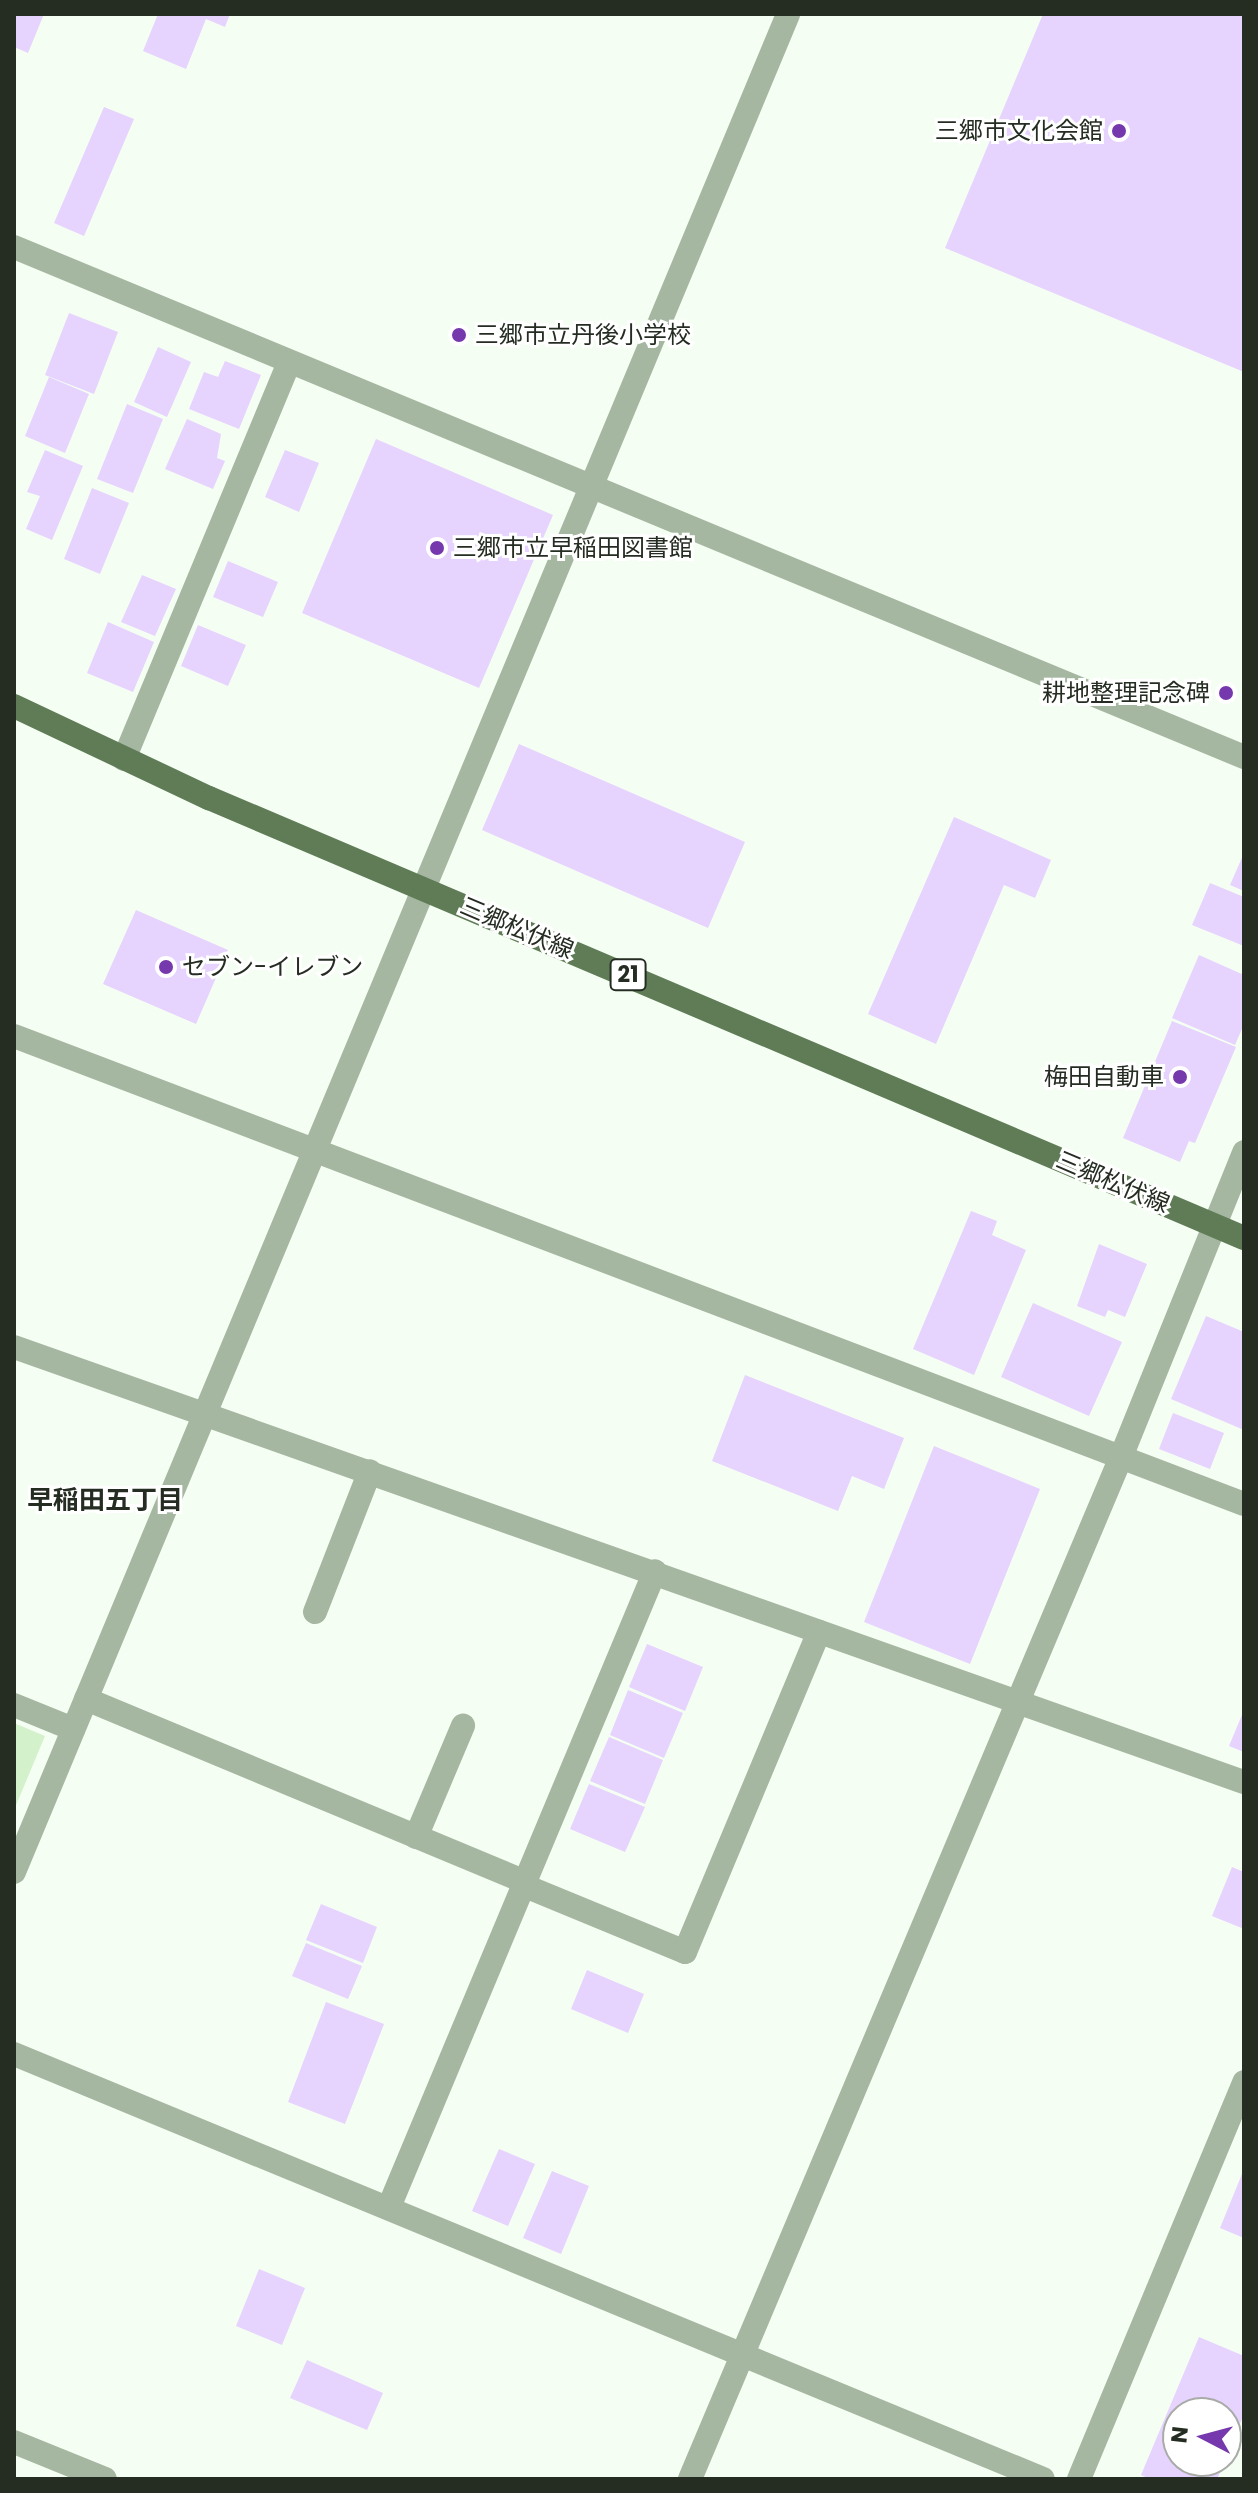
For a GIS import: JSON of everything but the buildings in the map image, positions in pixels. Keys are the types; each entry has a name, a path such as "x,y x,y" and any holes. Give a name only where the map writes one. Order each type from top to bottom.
{"main road":[{"name":"三郷松伏線","path":"14,706 124,759 1244,1238"}],"street":[{"path":"14,1872 788,14"},
{"path":"14,247 1244,757"},
{"path":"124,759 289,363"},
{"path":"14,1036 1244,1504"},
{"path":"690,2479 1015,1702 1121,1457 1244,1152"},
{"path":"17,1355 205,1414 370,1471 1244,1782"},
{"path":"315,1612 370,1471"},
{"path":"389,2207 655,1571"},
{"path":"86,1699 685,1952 819,1632"},
{"path":"14,1705 73,1729"},
{"path":"416,1837 463,1726"},
{"path":"14,2054 1043,2479"},
{"path":"1079,2479 1244,2082"},
{"path":"14,2442 105,2479"}],"green space":[{"path":"14,1723 45,1736 14,1810"}],"place":[{"name":"三郷市文化会館","path":"1119,131"},
{"name":"三郷市立丹後小学校","path":"459,335"},
{"name":"三郷市立早稲田図書館","path":"437,548"},
{"name":"耕地整理記念碑","path":"1226,693"},
{"name":"セブン-イレブン","path":"166,967"},
{"name":"梅田自動車","path":"1180,1077"}],"district":[{"name":"早稲田五丁目","path":"105,1501"}]}
